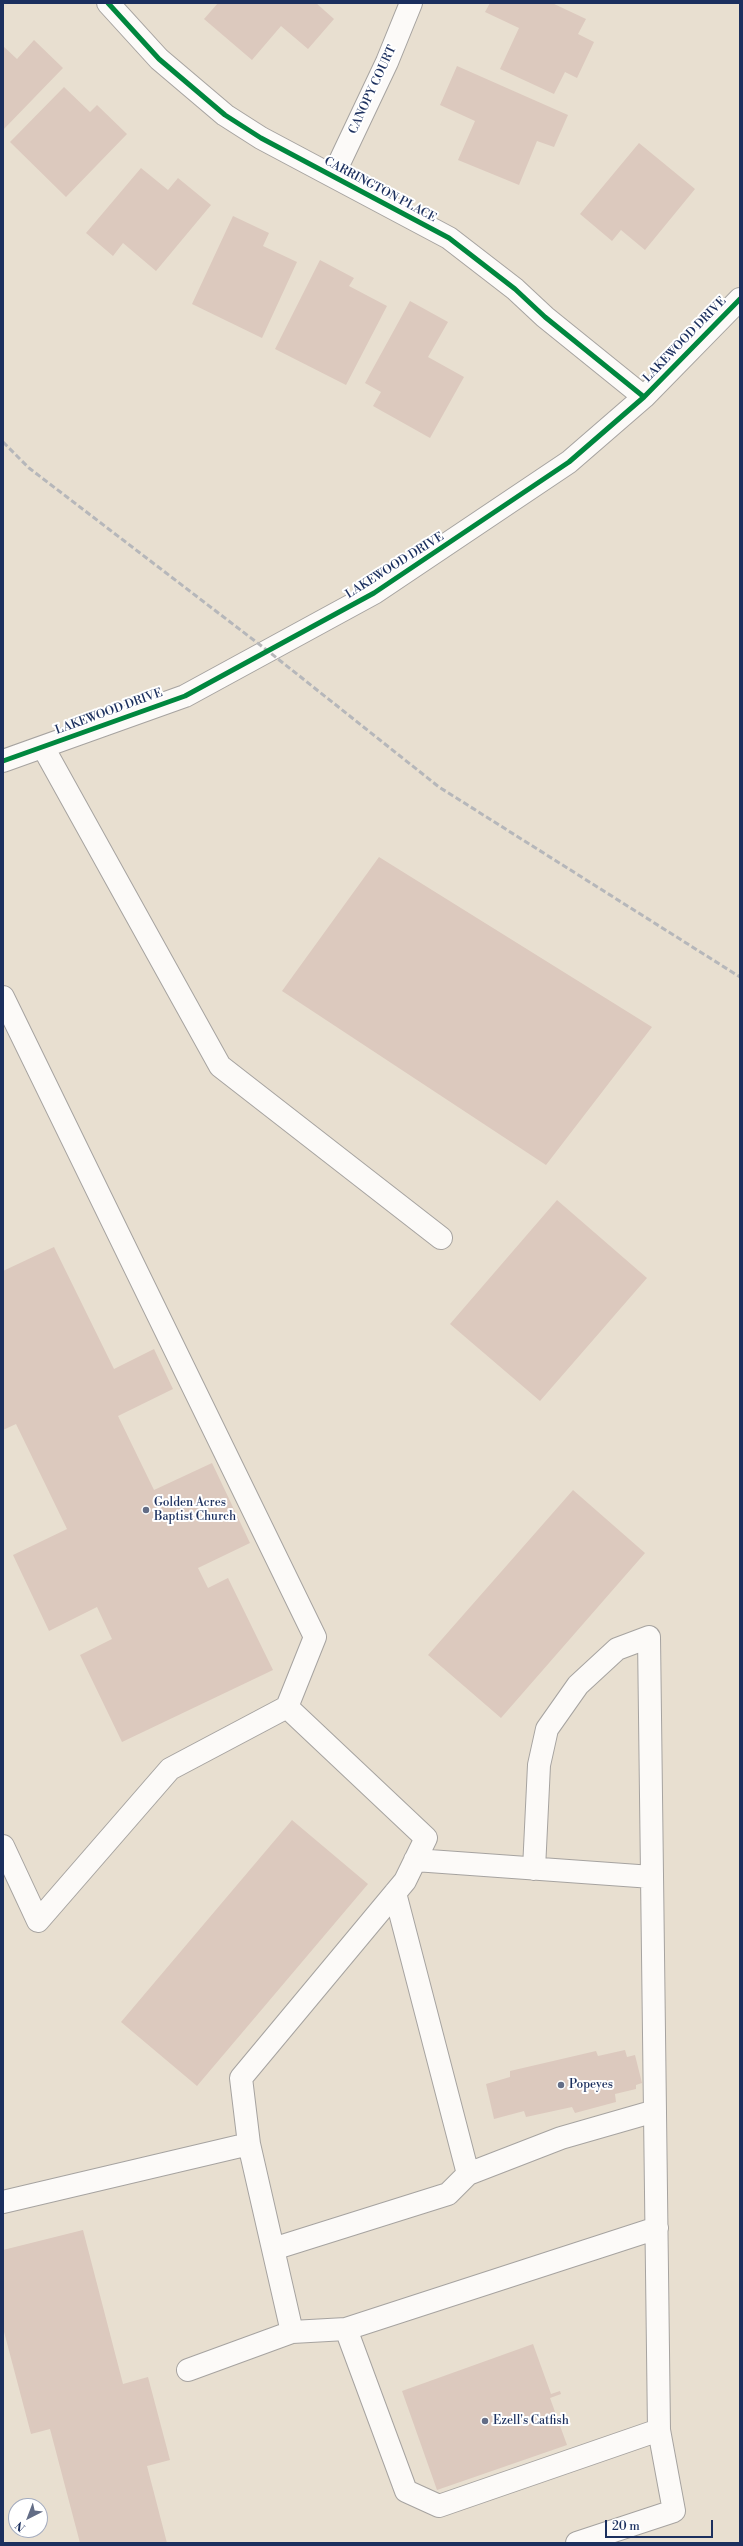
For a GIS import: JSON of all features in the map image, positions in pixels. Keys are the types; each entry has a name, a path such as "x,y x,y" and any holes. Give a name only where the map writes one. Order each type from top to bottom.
{"street":[{"name":"CARRINGTON PLACE","path":"108,3 159,59 225,115 261,138 449,238 515,289 545,317 644,397"},
{"name":"CANOPY COURT","path":"333,176 387,62 411,3"},
{"name":"LAKEWOOD DRIVE","path":"3,761 185,696 374,593 569,462 644,397 740,299"},
{"path":"42,747 220,1066 441,1238"},
{"path":"3,997 315,1637 287,1707 170,1769 38,1921 3,1846"},
{"path":"534,1869 539,1765 547,1729 578,1685 617,1648 649,1637 659,2430 674,2511 577,2543"},
{"path":"287,1707 426,1838 405,1881 241,2078 249,2144 292,2332"},
{"path":"415,1860 652,1877"},
{"path":"395,1893 468,2174"},
{"path":"273,2249 448,2194 468,2174 561,2138 655,2111"},
{"path":"3,2202 249,2144"},
{"path":"188,2370 292,2332 346,2329 656,2228"},
{"path":"346,2329 406,2491 439,2506 659,2430"}],"building":[{"path":"218,3 316,3 334,19 308,49 281,26 252,60 204,19"},
{"path":"490,3 552,3 586,19 578,34 594,42 577,78 565,72 554,94 500,69 519,28 485,12"},
{"path":"34,40 63,68 3,130 3,46 17,59"},
{"path":"457,66 568,115 554,147 537,141 519,185 458,160 475,121 440,105"},
{"path":"64,87 90,112 97,105 127,134 66,197 10,142"},
{"path":"639,143 695,189 645,250 621,230 612,241 580,214"},
{"path":"141,168 168,190 178,178 211,205 156,271 123,243 113,256 86,233"},
{"path":"233,216 269,233 263,246 297,262 262,338 192,304"},
{"path":"320,260 354,278 349,286 387,306 346,385 275,349"},
{"path":"410,301 448,322 428,357 464,377 430,438 373,406 381,392 365,383"},
{"path":"379,857 652,1027 546,1165 282,991"},
{"path":"557,1200 647,1278 540,1401 450,1324"},
{"name":"Golden Acres Baptist Church","path":"54,1247 114,1369 154,1349 173,1389 118,1416 154,1490 212,1463 250,1543 198,1568 208,1588 228,1578 273,1670 122,1742 80,1655 112,1639 97,1607 49,1631 13,1555 67,1529 16,1424 3,1430 3,1271"},
{"path":"573,1490 645,1553 501,1718 428,1655"},
{"path":"292,1820 368,1884 197,2086 121,2022"},
{"name":"Popeyes","path":"625,2050 627,2057 635,2055 642,2083 636,2085 636,2089 615,2094 616,2102 575,2113 572,2107 526,2117 524,2111 494,2119 486,2084 510,2077 510,2071 596,2051 598,2056"},
{"path":"83,2230 123,2384 148,2377 170,2460 147,2466 167,2543 80,2543 50,2429 31,2434 3,2328 3,2250"},
{"name":"Ezell's Catfish","path":"533,2344 551,2394 560,2391 561,2394 550,2398 567,2445 437,2490 402,2391"}],"railway":[{"path":"3,442 29,468 268,651 439,787 740,977"}],"cycle path":[{"path":"108,3 159,59 225,115 261,138 449,238 515,289 545,317 644,397"},
{"path":"3,761 185,696 374,593 569,462 644,397 740,299"}],"place":[{"name":"Golden Acres Baptist Church","path":"146,1510"},
{"name":"Popeyes","path":"561,2085"},
{"name":"Ezell's Catfish","path":"485,2421"}]}
